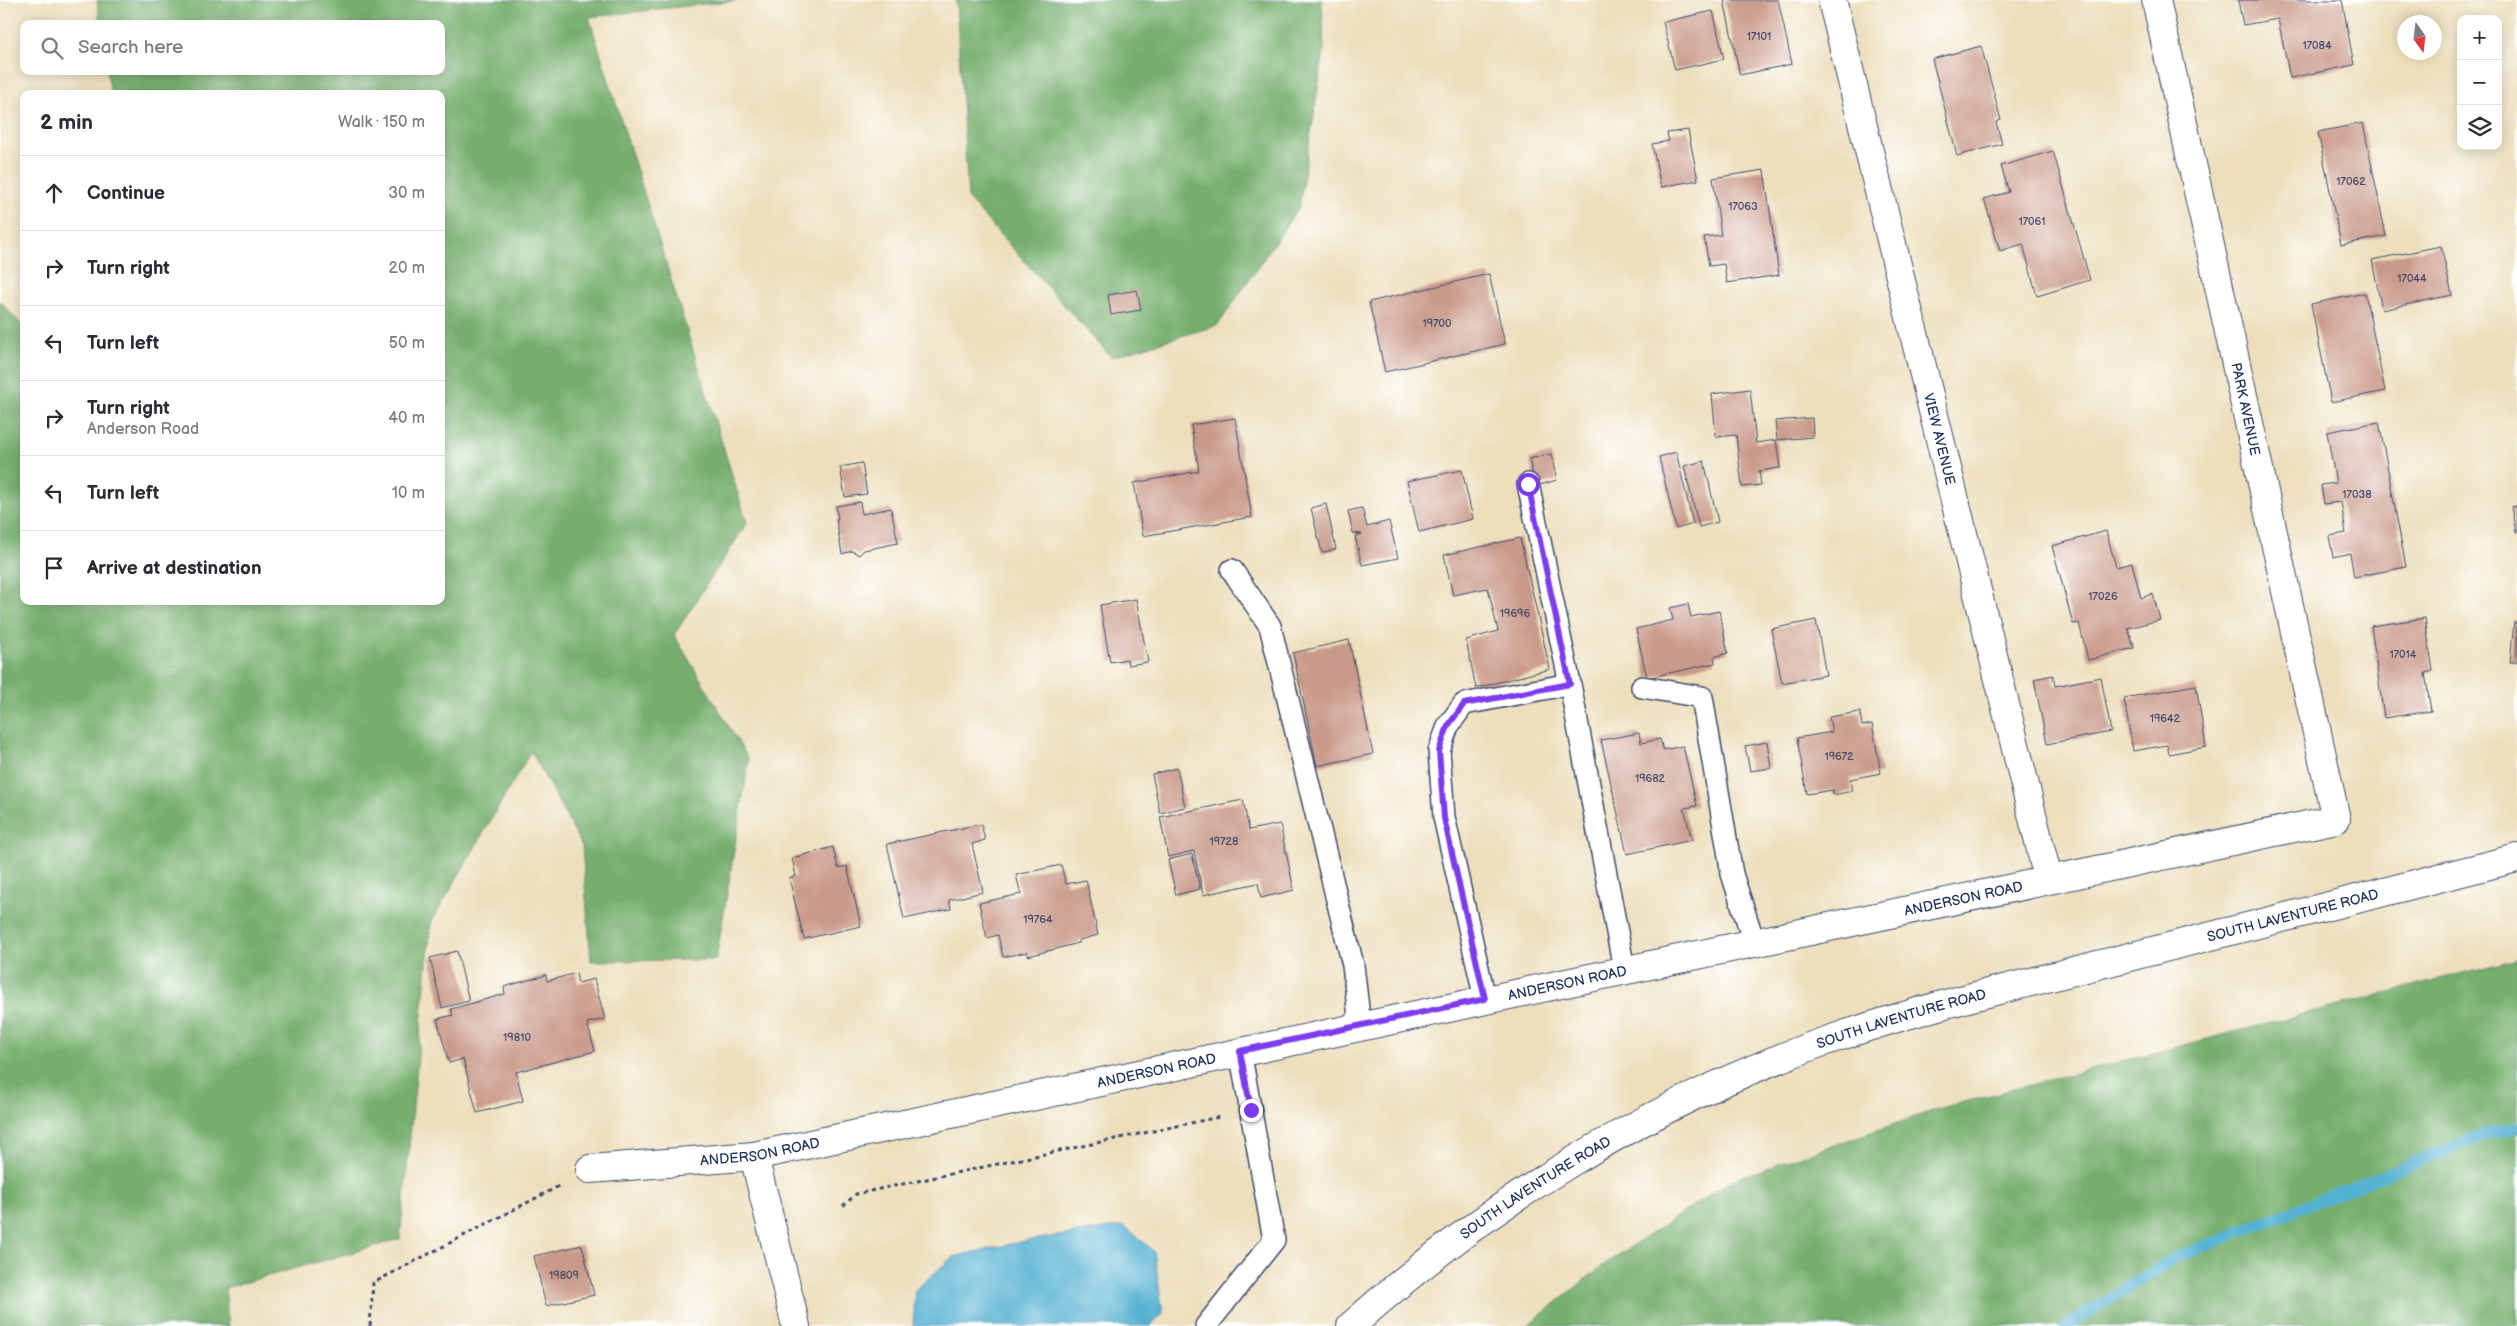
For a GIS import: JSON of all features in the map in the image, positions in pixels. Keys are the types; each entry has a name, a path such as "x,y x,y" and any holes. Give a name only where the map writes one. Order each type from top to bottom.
{"street":[{"name":"VIEW AVENUE","path":"1832,0 2048,879"},
{"name":"PARK AVENUE","path":"2156,0 2336,818"},
{"name":"ANDERSON ROAD","path":"590,1169 754,1156 2336,818"},
{"name":"SOUTH LAVENTURE ROAD","path":"1351,1326 1412,1274 1474,1227 1598,1147 1675,1106 1746,1073 1819,1044 1893,1018 2517,858"},
{"path":"754,1156 796,1326"}],"lane":[{"path":"1528,484 1570,684 1624,969"},
{"path":"1232,570 1270,626 1353,965 1360,1026"},
{"path":"1485,999 1444,818 1439,751 1448,726 1464,704 1570,684"},
{"path":"1642,687 1702,697 1732,874 1754,942"},
{"path":"1206,1326 1274,1240 1240,1051"}],"path":[{"path":"843,1206 856,1194 1251,1110"},
{"path":"370,1326 373,1283 590,1169"}],"green space":[{"path":"97,0 741,0 589,17 747,523 674,635 749,760 716,960 591,961 582,846 531,751 431,923 400,1239 225,1288 229,1326 0,1326 0,301 20,324 20,605 445,605 445,90 110,90 108,75 445,75 445,20 100,20"},
{"path":"956,0 1322,0 1324,51 1299,207 1218,325 1111,357 968,199"},
{"path":"2517,959 2517,1326 1527,1326 1605,1264 1732,1180 1944,1107"}],"water":[{"path":"1124,1226 1154,1251 1163,1314 1151,1326 913,1326 915,1290 953,1257 1024,1241"}],"building":[{"path":"1724,0 1778,0 1792,64 1740,75"},
{"path":"2238,0 2342,0 2354,65 2290,78 2278,19 2243,25"},
{"path":"1713,11 1724,59 1675,70 1663,22"},
{"path":"1981,46 2001,120 1996,122 2002,144 1957,156 1932,59"},
{"path":"2363,123 2386,236 2341,245 2318,132"},
{"path":"1688,130 1698,180 1661,187 1652,144 1669,141 1667,133"},
{"path":"2053,151 2090,280 2037,296 2023,244 2000,251 1984,199 2009,192 2001,166"},
{"path":"1764,170 1779,275 1727,283 1724,264 1709,266 1704,237 1721,235 1713,178"},
{"path":"2441,246 2452,295 2382,310 2372,260"},
{"path":"1489,274 1505,344 1385,372 1369,302"},
{"path":"1137,290 1141,310 1111,315 1108,295"},
{"path":"2365,293 2385,391 2331,402 2311,304"},
{"path":"1750,389 1756,443 1776,440 1780,468 1759,471 1761,485 1742,487 1736,435 1716,437 1712,394"},
{"path":"1235,418 1252,517 1143,536 1134,483 1199,471 1191,425"},
{"path":"1812,418 1813,437 1777,440 1775,421"},
{"path":"2379,422 2406,567 2354,577 2350,553 2333,557 2329,536 2346,533 2341,502 2324,504 2321,485 2336,483 2327,432"},
{"path":"1676,452 1693,524 1676,529 1659,457"},
{"path":"1551,454 1557,480 1536,486 1529,459"},
{"path":"1704,461 1718,522 1699,527 1684,466"},
{"path":"862,463 867,494 845,497 840,467"},
{"path":"1462,470 1473,519 1419,532 1407,481"},
{"path":"860,502 862,514 891,508 898,543 864,550 859,555 852,551 842,554 836,519 838,519 836,506"},
{"path":"1326,504 1336,549 1322,553 1311,508"},
{"path":"2517,506 2517,532 2516,532 2511,507"},
{"path":"1362,508 1367,527 1389,521 1398,558 1362,565 1355,536 1362,534 1353,533 1348,511"},
{"path":"2106,531 2116,567 2132,563 2141,598 2153,594 2160,620 2128,628 2134,648 2088,660 2079,623 2073,624 2052,546"},
{"path":"1520,538 1550,669 1476,688 1466,640 1498,631 1488,588 1453,595 1444,555"},
{"path":"1136,599 1148,662 1128,665 1127,659 1110,662 1100,605"},
{"path":"1688,604 1691,617 1719,611 1728,653 1714,657 1715,663 1647,678 1636,629 1673,620 1670,608"},
{"path":"2425,618 2433,671 2425,673 2431,711 2384,718 2371,626"},
{"path":"1816,620 1826,675 1782,683 1771,629"},
{"path":"2514,622 2517,623 2517,662 2510,662"},
{"path":"1349,640 1373,754 1317,766 1293,653"},
{"path":"2053,675 2055,686 2101,677 2111,732 2047,744 2034,679"},
{"path":"2196,685 2206,747 2169,754 2167,745 2133,751 2124,698"},
{"path":"1860,712 1862,726 1872,724 1881,773 1850,779 1852,791 1833,795 1833,790 1807,794 1797,738 1832,732 1829,717"},
{"path":"1639,733 1641,743 1660,739 1663,750 1683,746 1697,806 1684,808 1692,840 1627,854 1601,740"},
{"path":"1767,742 1771,768 1750,771 1745,746"},
{"path":"1177,768 1185,807 1160,813 1152,774"},
{"path":"1243,800 1249,830 1280,824 1294,890 1261,898 1258,883 1203,895 1194,851 1168,857 1160,817"},
{"path":"981,824 985,840 972,844 983,892 949,900 951,909 904,919 887,844"},
{"path":"833,847 838,868 847,866 861,926 804,939 789,878 796,876 792,858"},
{"path":"1192,854 1200,889 1176,895 1168,860"},
{"path":"1061,865 1066,884 1086,880 1098,935 1079,940 1079,943 1028,956 1027,952 1003,957 998,935 987,938 979,903 1021,894 1016,875"},
{"path":"457,951 469,1001 442,1008 430,958"},
{"path":"576,973 578,983 594,979 605,1019 587,1023 595,1051 516,1072 523,1101 477,1113 463,1059 449,1063 437,1019 453,1015 451,1009 505,994 504,987 507,986 546,975 547,981"},
{"path":"582,1245 594,1295 546,1306 534,1256"}],"waterway":[{"path":"2066,1326 2175,1258 2476,1138 2517,1127"}],"route":[{"path":"1251,1110 1240,1051 1485,999 1444,818 1439,751 1448,726 1464,704 1570,684 1528,484"}]}
